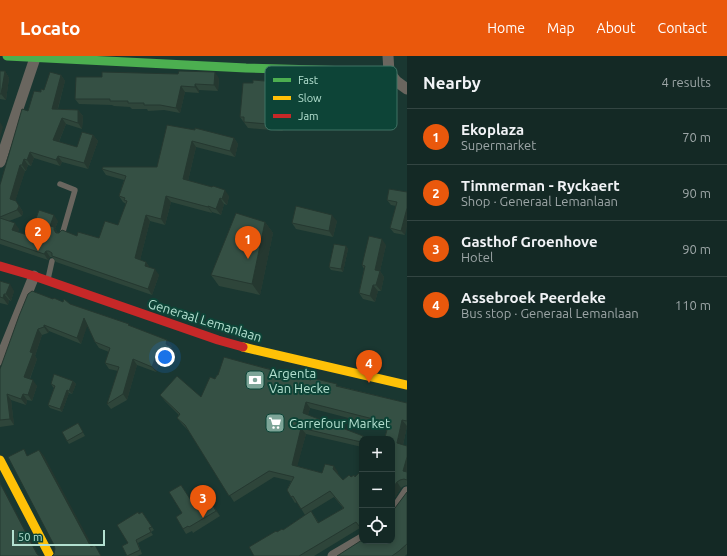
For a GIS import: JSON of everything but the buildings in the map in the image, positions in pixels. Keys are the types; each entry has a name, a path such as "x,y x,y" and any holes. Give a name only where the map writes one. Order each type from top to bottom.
{"street":[{"path":"7,56 35,58 187,61 246,68 265,69"},
{"path":"388,56 389,66"},
{"path":"0,162 35,58"},
{"path":"397,82 407,89"},
{"name":"Generaal Lemanlaan","path":"0,266 34,276 218,340 259,351 407,385"},
{"path":"0,360 34,276"},
{"path":"0,460 50,556"},
{"path":"395,509 407,492"},
{"path":"333,556 359,541"}],"lane":[{"path":"60,184 75,190 62,235"},
{"path":"47,281 52,261"}],"traffic: fast":[{"path":"7,56 265,69"}],"traffic: slow":[{"path":"243,347 407,385"},
{"path":"0,460 50,556"}],"traffic: jam":[{"path":"0,266 34,276 218,340 243,347"}],"place":[{"name":"Timmerman - Ryckaert","path":"38,251"},
{"name":"Ekoplaza","path":"248,259"},
{"name":"Argenta Van Hecke","path":"255,380"},
{"name":"Assebroek Peerdeke","path":"369,383"},
{"name":"Carrefour Market","path":"275,423"},
{"name":"Gasthof Groenhove","path":"203,518"}]}
